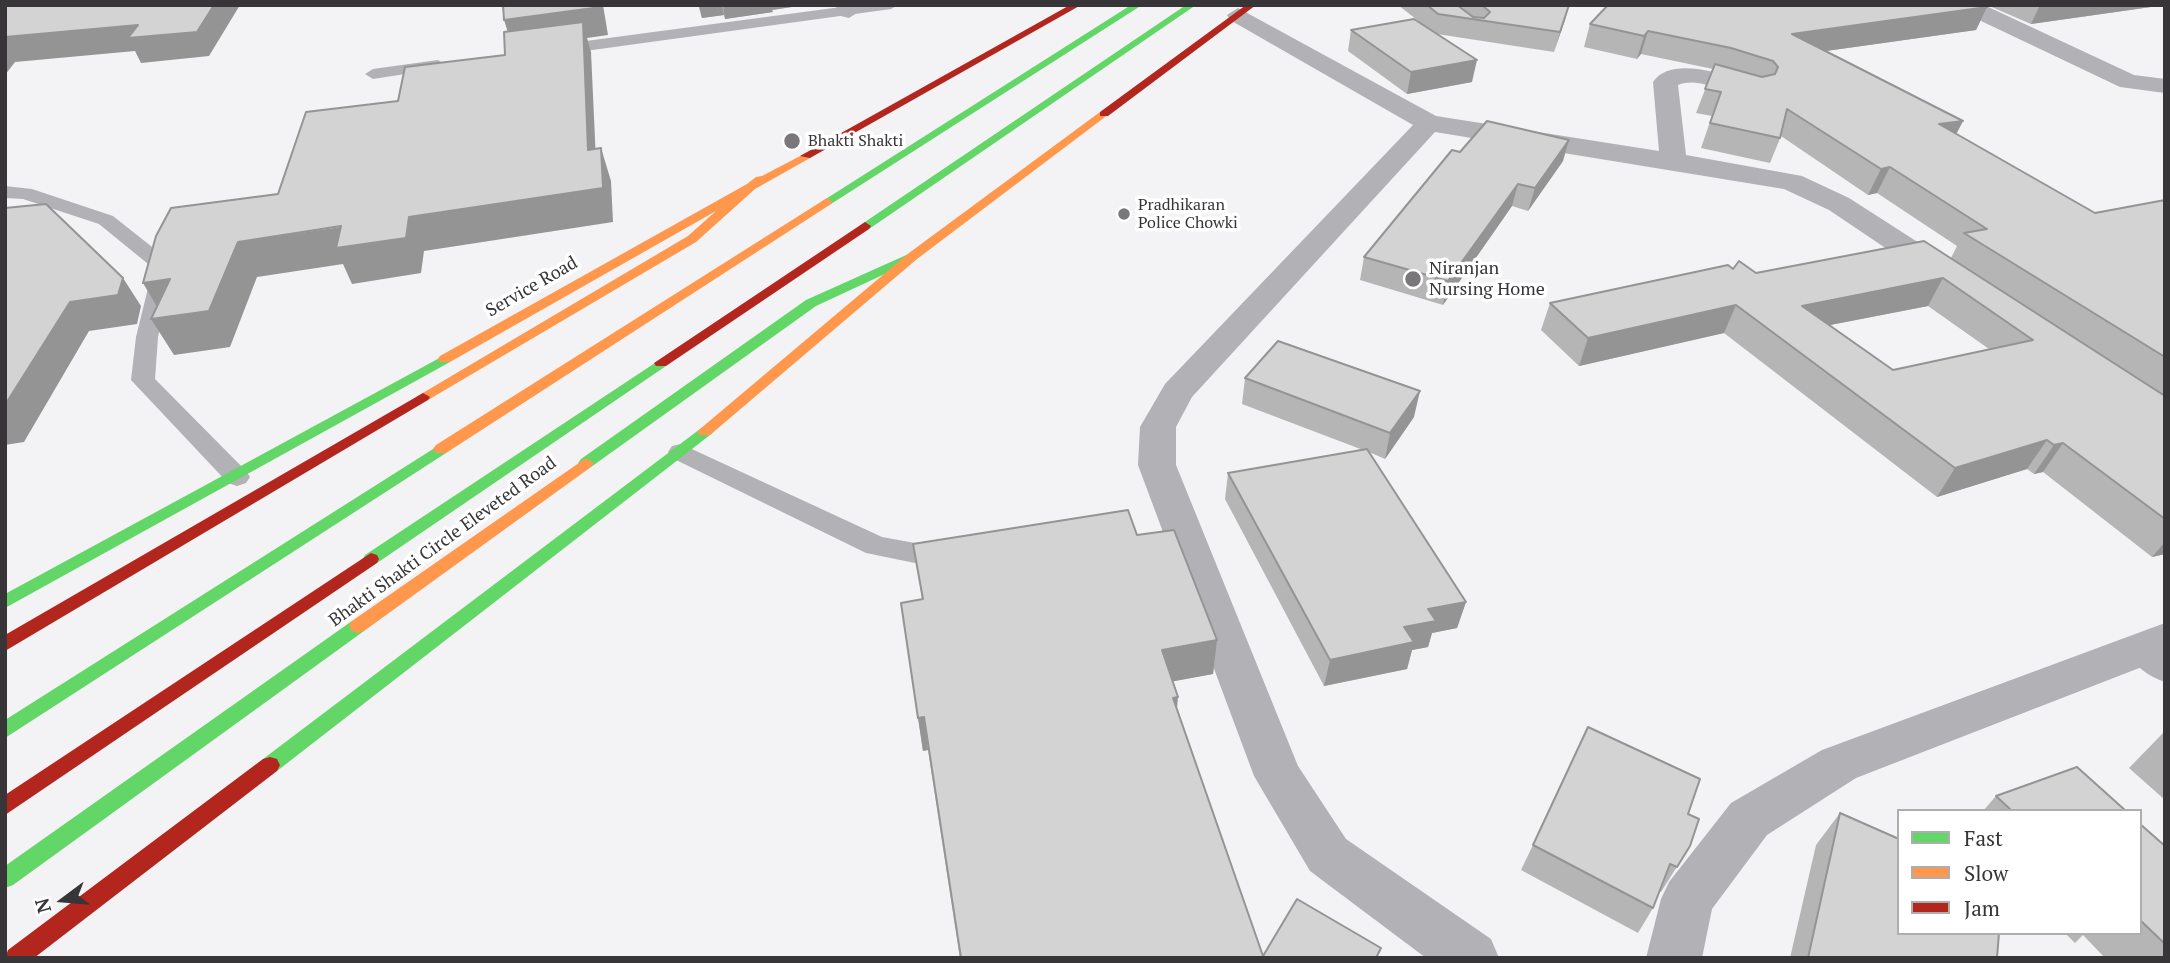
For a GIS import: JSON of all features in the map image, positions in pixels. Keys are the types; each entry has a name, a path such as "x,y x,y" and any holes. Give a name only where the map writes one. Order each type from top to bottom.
{"main road":[{"name":"Service Road","path":"5,601 237,477 760,179 1077,5"},
{"path":"5,730 626,329 1138,5"},
{"path":"5,806 1192,5"},
{"path":"16,958 681,452 913,256 1245,10"},
{"path":"5,644 692,239 760,179"},
{"name":"Bhakti Shakti Circle Eleveted Road","path":"5,878 811,303 913,256"}],"street":[{"path":"1966,5 2165,99"},
{"path":"1245,10 1429,124 1792,182 1839,204 1967,288"},
{"path":"1673,161 1665,82 1675,76 1695,76 1754,92"},
{"path":"2129,82 2165,86"},
{"path":"1429,124 1178,392 1158,427 1157,465 1278,776 1328,855 1471,958"},
{"path":"1674,958 1688,899 1749,820 1839,765 2156,653"}],"lane":[{"path":"540,52 848,8 891,5"},
{"path":"373,74 460,63"},
{"path":"5,191 25,193 106,220 164,265 147,337 143,380 237,477"},
{"path":"681,452 876,546 915,553 969,544"}],"building":[{"path":"5,5 214,5 197,32 128,38 138,25 5,37"},
{"path":"503,5 600,5 601,7 504,20"},
{"path":"1427,5 1457,5 1473,17 1484,18 1490,12 1482,5 1569,5 1560,32 1438,14"},
{"path":"1608,5 1987,5 1792,34 1963,121 1939,124 2095,213 2165,200 2165,357 1964,233 1987,229 1890,167 1881,169 1787,109 1780,138 1710,123 1721,92 1705,89 1715,64 1762,77 1775,74 1778,67 1773,61 1731,48 1648,31 1644,36 1590,24"},
{"path":"1414,19 1477,60 1411,72 1351,30"},
{"path":"583,22 588,150 601,148 603,188 409,217 406,238 336,248 341,226 238,242 209,311 151,319 170,279 143,283 156,236 171,208 278,194 306,112 398,101 405,67 505,55 504,32"},
{"path":"1487,121 1569,140 1535,188 1518,184 1448,281 1364,257 1452,150 1460,152"},
{"path":"46,204 123,278 118,295 70,302 5,405 5,208"},
{"path":"1924,241 2165,396 2165,519 2063,443 2054,445 2047,440 1955,468 1736,305 1588,338 1550,303 1728,265 1733,269 1739,261 1756,273","holes":["1943,278 2033,340 1893,370 1802,306"]},
{"path":"1278,341 1420,391 1390,433 1245,378"},
{"path":"1367,449 1466,602 1428,609 1436,621 1404,627 1414,642 1330,660 1228,473"},
{"path":"1128,510 1137,535 1174,530 1217,640 1162,650 1178,697 1173,698 1263,956 1297,899 1381,948 1376,958 961,958 924,717 918,718 901,603 923,599 913,544"},
{"path":"1588,727 1700,779 1688,814 1699,819 1690,846 1677,867 1670,864 1653,908 1533,845"},
{"path":"2077,767 2124,809 2010,809 1996,796"},
{"path":"1840,813 1897,838 1897,935 1999,935 1997,958 1808,958"},
{"path":"2142,826 2165,846 2165,944 2142,922"}],"traffic: fast":[{"path":"827,202 1138,5"},
{"path":"865,226 1192,5"},
{"path":"586,463 811,303 913,256"},
{"path":"5,602 445,359"},
{"path":"371,559 661,363"},
{"path":"270,765 705,432"},
{"path":"5,730 441,449"},
{"path":"5,878 358,626"}],"traffic: slow":[{"path":"705,432 913,256 1104,114"},
{"path":"445,359 806,156"},
{"path":"423,397 692,239 760,179"},
{"path":"441,449 827,202"},
{"path":"358,626 586,463"}],"traffic: jam":[{"path":"806,156 1077,5"},
{"path":"1104,114 1252,5"},
{"path":"661,363 865,226"},
{"path":"5,644 423,397"},
{"path":"5,806 371,559"},
{"path":"16,958 270,765"}],"place":[{"name":"Bhakti Shakti","path":"792,141"},
{"name":"Pradhikaran Police Chowki","path":"1124,214"},
{"name":"Niranjan Nursing Home","path":"1413,279"}]}
